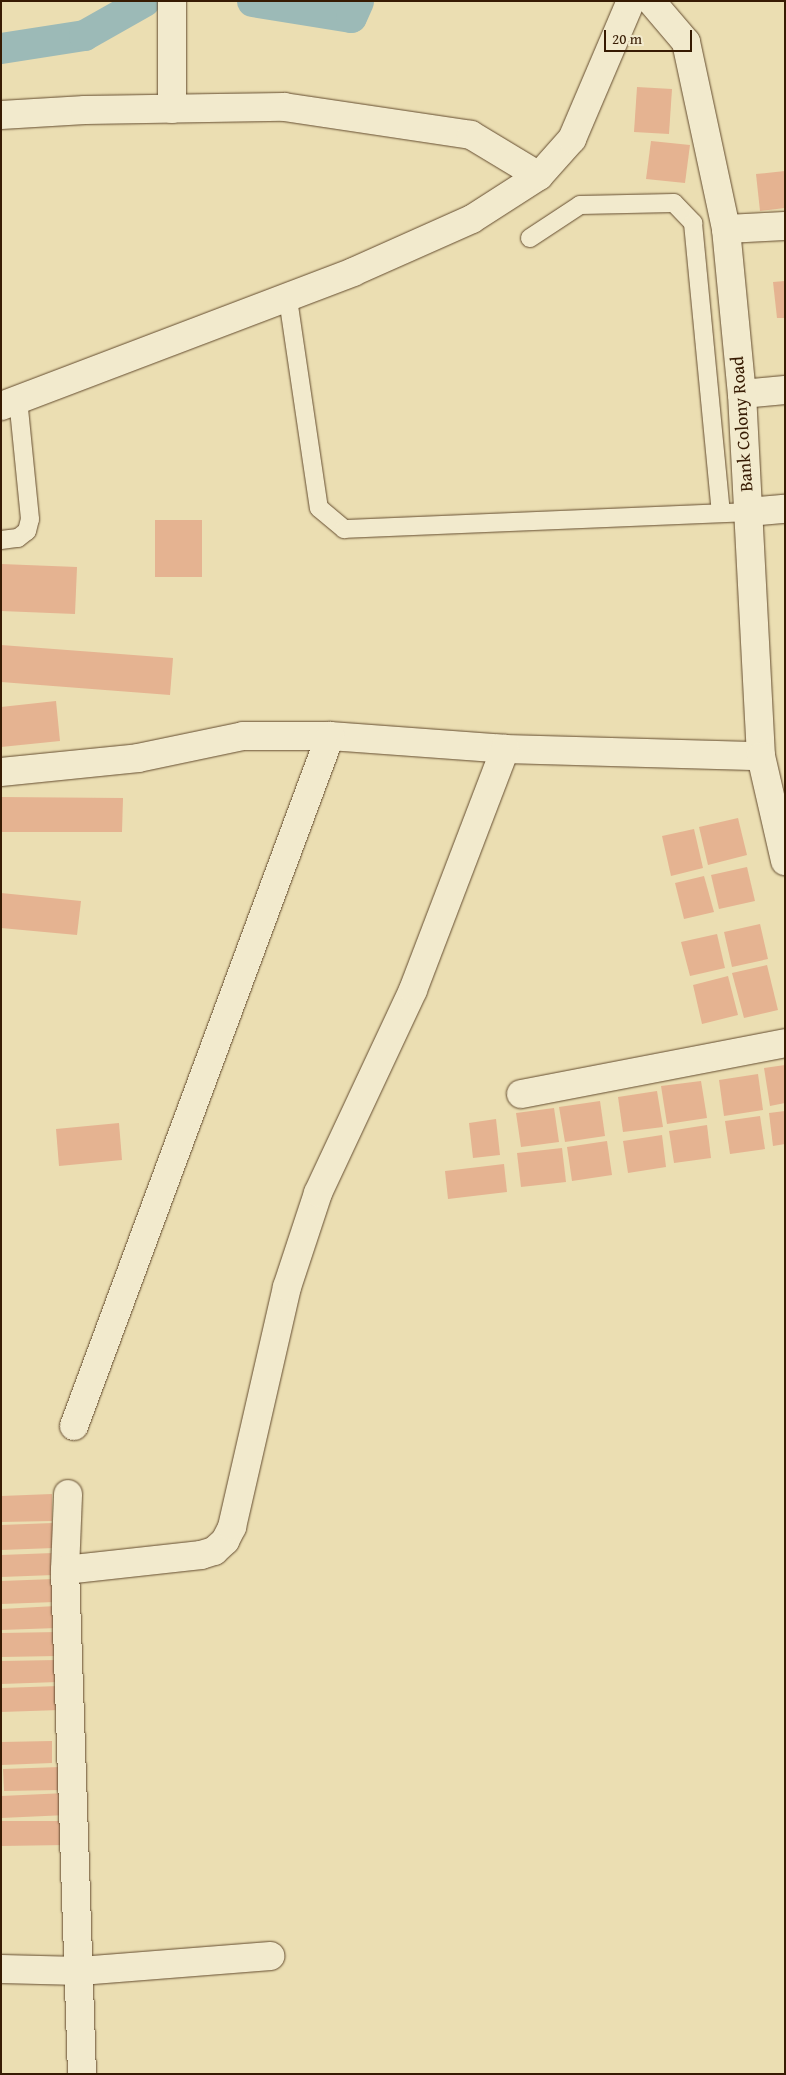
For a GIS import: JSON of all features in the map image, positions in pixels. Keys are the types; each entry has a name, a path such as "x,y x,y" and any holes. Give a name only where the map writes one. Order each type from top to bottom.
{"street":[{"path":"172,1 172,109"},
{"path":"10,402 288,299 472,219 539,176 572,139 631,1"},
{"name":"Bank Colony Road","path":"650,1 686,42 726,229 742,394 761,756 784,852"},
{"path":"1,115 284,107 471,135 539,176"},
{"path":"726,229 785,226"},
{"path":"742,394 785,390"},
{"path":"748,512 785,509"},
{"path":"1,772 138,758 243,736 330,736 505,750 761,756"},
{"path":"74,1426 330,736"},
{"path":"65,1570 201,1555 214,1551 225,1541 232,1527 287,1287 318,1193 413,990 505,750"},
{"path":"521,1094 785,1043"},
{"path":"68,1494 65,1570 82,2074"},
{"path":"1,1969 80,1971 270,1956"}],"lane":[{"path":"530,238 580,206 674,203 693,223 721,513"},
{"path":"288,299 319,508 344,528 748,512"},
{"path":"1,540 18,538 27,531 30,519 10,402"}],"building":[{"path":"637,87 672,89 669,134 634,132"},
{"path":"651,141 690,145 685,183 646,179"},
{"path":"785,171 785,208 760,211 756,174"},
{"path":"785,281 785,318 777,318 773,282"},
{"path":"155,520 202,520 202,577 155,577"},
{"path":"1,564 77,567 75,614 1,611"},
{"path":"1,645 173,658 170,695 1,682"},
{"path":"56,701 60,741 1,747 1,707"},
{"path":"1,797 123,798 122,832 1,832"},
{"path":"738,818 747,855 708,865 699,827"},
{"path":"694,829 703,868 671,876 662,836"},
{"path":"747,867 755,901 719,909 711,875"},
{"path":"704,876 714,912 684,919 675,883"},
{"path":"1,893 81,901 77,935 1,928"},
{"path":"760,924 768,959 732,967 724,932"},
{"path":"717,934 725,968 690,976 681,942"},
{"path":"767,965 778,1010 744,1018 732,973"},
{"path":"728,976 738,1015 702,1024 693,985"},
{"path":"785,1065 785,1103 770,1106 764,1068"},
{"path":"758,1074 763,1110 724,1116 719,1080"},
{"path":"701,1081 707,1118 667,1124 661,1086"},
{"path":"657,1091 663,1127 623,1132 618,1097"},
{"path":"600,1101 605,1136 565,1142 559,1107"},
{"path":"554,1108 559,1142 521,1147 516,1113"},
{"path":"785,1111 785,1144 773,1146 769,1113"},
{"path":"760,1116 765,1149 730,1154 725,1121"},
{"path":"496,1119 500,1155 473,1158 469,1123"},
{"path":"119,1123 122,1160 59,1166 56,1129"},
{"path":"707,1125 711,1158 674,1163 669,1131"},
{"path":"662,1135 666,1167 628,1173 623,1141"},
{"path":"607,1141 612,1175 572,1181 567,1147"},
{"path":"562,1148 566,1182 521,1187 517,1153"},
{"path":"504,1164 507,1192 448,1199 445,1171"},
{"path":"52,1494 52,1521 1,1522 1,1496"},
{"path":"53,1523 54,1548 1,1550 1,1525"},
{"path":"53,1553 54,1575 1,1577 1,1555"},
{"path":"54,1579 55,1602 1,1604 1,1581"},
{"path":"56,1606 57,1628 1,1630 1,1609"},
{"path":"58,1632 58,1656 1,1657 1,1633"},
{"path":"57,1660 58,1682 1,1684 1,1661"},
{"path":"59,1686 60,1710 1,1712 1,1688"},
{"path":"52,1741 52,1763 1,1765 1,1742"},
{"path":"60,1767 60,1790 4,1791 3,1769"},
{"path":"66,1793 67,1815 1,1818 1,1796"},
{"path":"1,1821 67,1821 67,1845 1,1846"}],"waterway":[{"path":"1,48 84,35 144,1"},
{"path":"252,1 351,17 358,1"}]}
